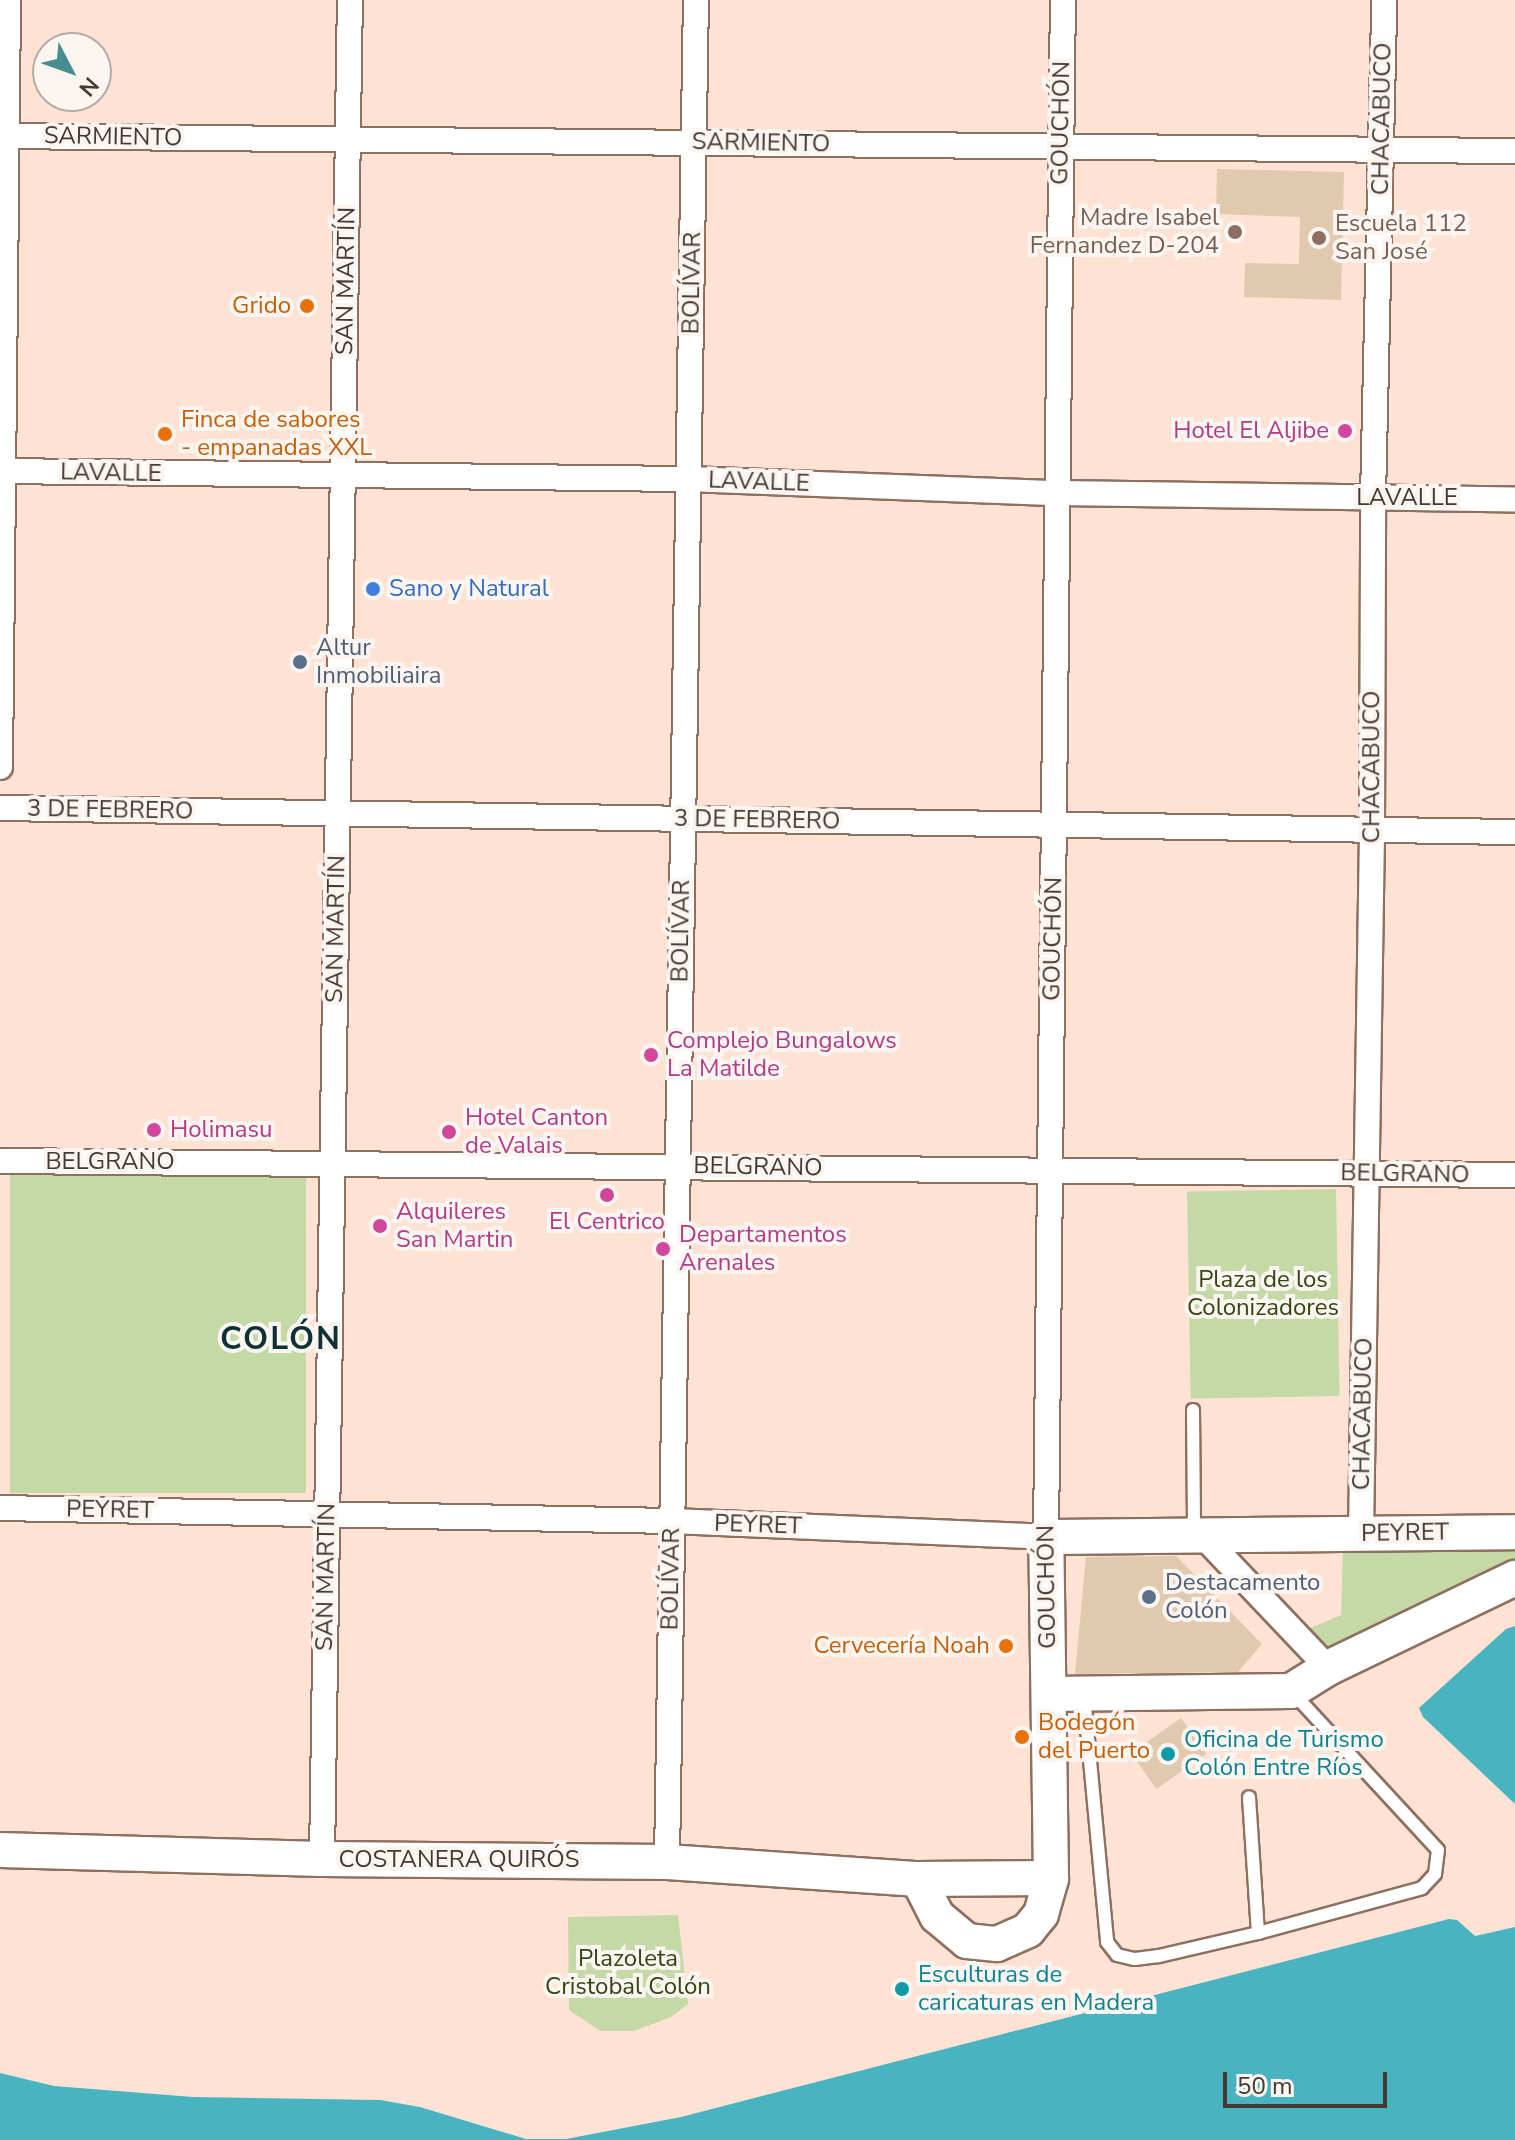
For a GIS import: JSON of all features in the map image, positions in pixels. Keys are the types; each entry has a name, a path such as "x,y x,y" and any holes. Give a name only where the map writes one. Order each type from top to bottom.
{"street":[{"path":"0,767 3,136 8,0"},
{"name":"SAN MARTÍN","path":"322,1859 350,0"},
{"name":"BOLÍVAR","path":"667,1862 696,0"},
{"name":"GOUCHÓN","path":"1051,1878 1046,1537 1063,0"},
{"name":"CHACABUCO","path":"1361,1533 1372,830 1373,498 1384,0"},
{"name":"SARMIENTO","path":"3,136 1515,151"},
{"name":"LAVALLE","path":"2,472 688,479 1057,493 1515,499"},
{"name":"3 DE FEBRERO","path":"0,808 1515,832"},
{"name":"BELGRANO","path":"0,1161 1515,1175"},
{"name":"PEYRET","path":"0,1508 672,1521 1046,1537 1515,1532"},
{"path":"1198,1535 1328,1668"},
{"path":"1049,1694 1291,1691 1328,1668 1515,1578"},
{"name":"COSTANERA QUIRÓS","path":"0,1850 322,1859 667,1862 918,1879 1051,1878"},
{"path":"918,1879 937,1916 967,1941 997,1944 1028,1930 1041,1914 1051,1878"}],"lane":[{"path":"1193,1410 1198,1535"},
{"path":"1084,1694 1107,1942 1117,1955 1135,1959 1258,1933 1422,1888 1435,1874 1438,1850 1291,1691"},
{"path":"1249,1797 1258,1933"}],"green space":[{"path":"10,1175 306,1175 306,1493 10,1493"},
{"name":"Plaza de los Colonizadores","path":"1336,1189 1340,1396 1191,1399 1187,1192"},
{"path":"1343,1546 1515,1548 1515,1574 1326,1659 1299,1633 1341,1615"},
{"name":"Plazoleta Cristobal Colón","path":"678,1915 688,2004 671,2017 634,2031 600,2031 569,2010 568,1917"}],"water":[{"path":"1515,1626 1515,1804 1423,1717 1419,1708 1506,1629"},
{"path":"1449,1919 1457,1920 1475,1936 1515,1927 1515,2140 0,2140 0,2073 54,2086 193,2097 380,2100 420,2107 526,2139 566,2139 681,2117"}],"building":[{"path":"1217,169 1344,172 1341,300 1244,297 1245,263 1299,264 1300,217 1216,214"},
{"name":"Destacamento Colón","path":"1176,1556 1262,1644 1238,1672 1075,1674 1086,1557"},
{"name":"Oficina de Turismo Colón Entre Ríos","path":"1181,1718 1206,1754 1156,1789 1131,1753"}],"place":[{"name":"Madre Isabel Fernandez D-204","path":"1235,232"},
{"name":"Escuela 112 San José","path":"1319,238"},
{"name":"Grido","path":"307,306"},
{"name":"Hotel El Aljibe","path":"1345,431"},
{"name":"Finca de sabores - empanadas XXL","path":"165,434"},
{"name":"Sano y Natural","path":"373,589"},
{"name":"Altur Inmobiliaira","path":"300,662"},
{"name":"Complejo Bungalows La Matilde","path":"651,1055"},
{"name":"Holimasu","path":"154,1130"},
{"name":"Hotel Canton de Valais","path":"449,1132"},
{"name":"El Centrico","path":"607,1195"},
{"name":"Alquileres San Martin","path":"380,1226"},
{"name":"Departamentos Arenales","path":"663,1249"},
{"name":"Destacamento Colón","path":"1149,1597"},
{"name":"Cervecería Noah","path":"1006,1646"},
{"name":"Bodegón del Puerto","path":"1022,1737"},
{"name":"Oficina de Turismo Colón Entre Ríos","path":"1168,1754"},
{"name":"Esculturas de caricaturas en Madera","path":"902,1989"}],"district":[{"name":"COLÓN","path":"281,1339"}]}
